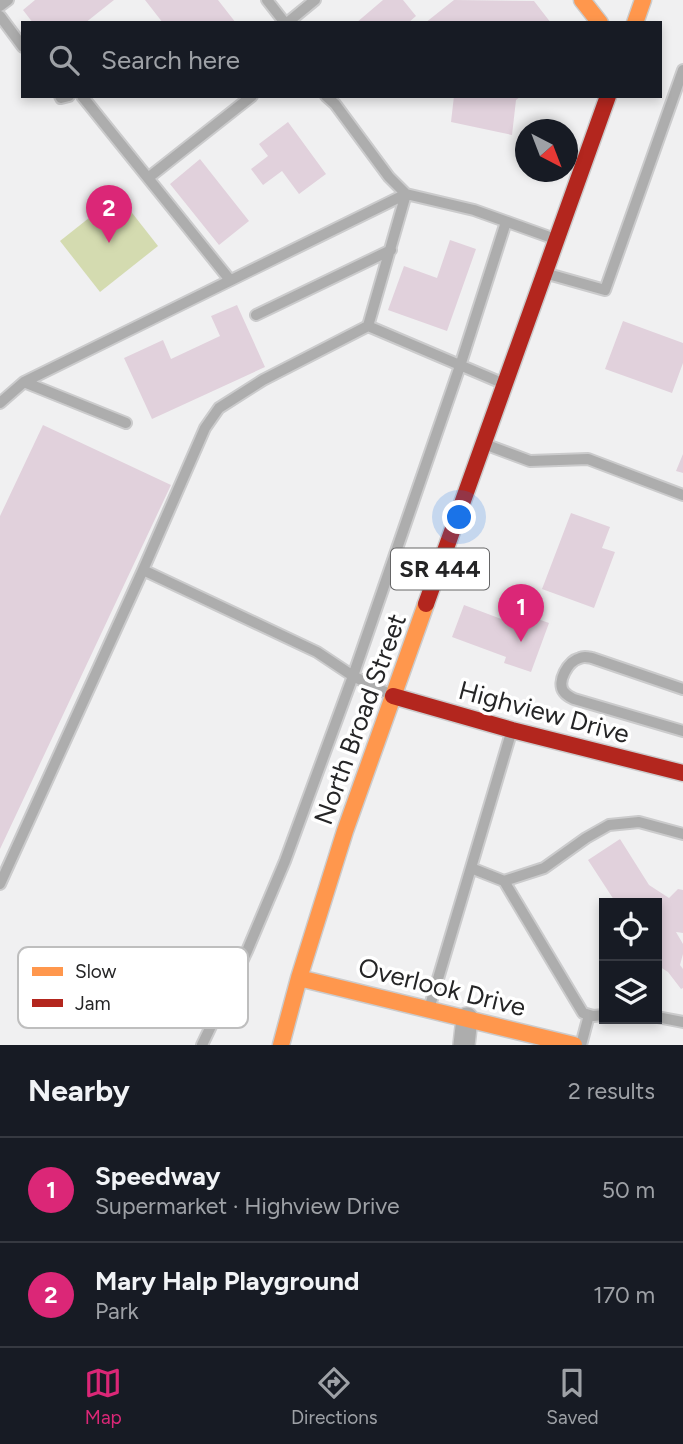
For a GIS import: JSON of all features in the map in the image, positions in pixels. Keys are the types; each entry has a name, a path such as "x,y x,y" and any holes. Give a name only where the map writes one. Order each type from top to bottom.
{"main road":[{"path":"582,0 598,21"},
{"path":"636,21 643,0"},
{"name":"North Broad Street","path":"281,1045 345,831 607,98"},
{"name":"Highview Drive","path":"393,696 512,730 683,771"},
{"name":"Overlook Drive","path":"299,978 574,1045"}],"street":[{"path":"464,1045 467,1018"}],"lane":[{"path":"0,6 8,0"},
{"path":"267,0 284,21"},
{"path":"289,21 315,0"},
{"path":"0,16 21,44"},
{"path":"546,274 605,290 683,70"},
{"path":"84,98 230,281"},
{"path":"148,178 249,98"},
{"path":"329,98 389,177 406,194 474,210 557,240"},
{"path":"0,884 144,570 205,428 219,408 262,380 368,327 406,194"},
{"path":"0,403 24,382 406,194"},
{"path":"248,949 281,873 354,676 506,222"},
{"path":"256,315 391,250"},
{"path":"368,327 506,385"},
{"path":"24,382 126,423"},
{"path":"485,444 530,460 588,459 683,495"},
{"path":"144,570 317,652 354,676 393,696"},
{"path":"683,689 582,657 573,661 562,682 566,695 574,699 683,731"},
{"path":"429,1009 512,730"},
{"path":"504,881 544,868 609,825 639,822 683,834"},
{"path":"471,868 504,881 583,1013 599,1015"},
{"path":"581,1045 589,1015"},
{"path":"662,1018 683,1022"},
{"path":"202,1045 210,1028"}],"green space":[{"path":"118,195 158,246 100,292 60,241"}],"building":[{"path":"35,0 114,0 88,21 31,21 23,10"},
{"path":"145,0 218,0 234,21 161,21"},
{"path":"383,0 403,0 416,16 410,21 358,21"},
{"path":"454,0 534,1 549,21 428,21"},
{"path":"454,98 518,98 516,100 512,135 451,122"},
{"path":"288,122 326,174 299,194 282,171 263,185 251,169 268,156 259,144"},
{"path":"200,159 249,221 219,245 170,184"},
{"path":"450,240 476,249 447,331 388,310 404,266 437,278"},
{"path":"237,305 265,367 152,419 124,358 163,340 171,359 220,336 211,316"},
{"path":"623,321 683,343 683,363 672,393 605,369"},
{"path":"43,425 171,485 0,849 0,516"},
{"path":"683,454 683,473 676,471"},
{"path":"571,513 610,527 602,548 615,552 594,608 542,589"},
{"path":"464,605 517,625 521,613 549,623 531,672 504,663 506,657 452,637"},
{"path":"620,839 649,885 669,898 678,889 683,890 683,933 676,932 683,944 680,965 683,969 683,988 662,968 662,898 613,898 588,860"}],"traffic: slow":[{"path":"582,0 598,21"},
{"path":"636,21 643,0"},
{"path":"281,1045 345,831 426,604"},
{"path":"299,978 574,1045"}],"traffic: jam":[{"path":"426,604 607,98"},
{"path":"393,696 512,730 683,773"}],"place":[{"name":"Mary Halp Playground","path":"109,243"},
{"name":"Speedway","path":"521,642"}]}
